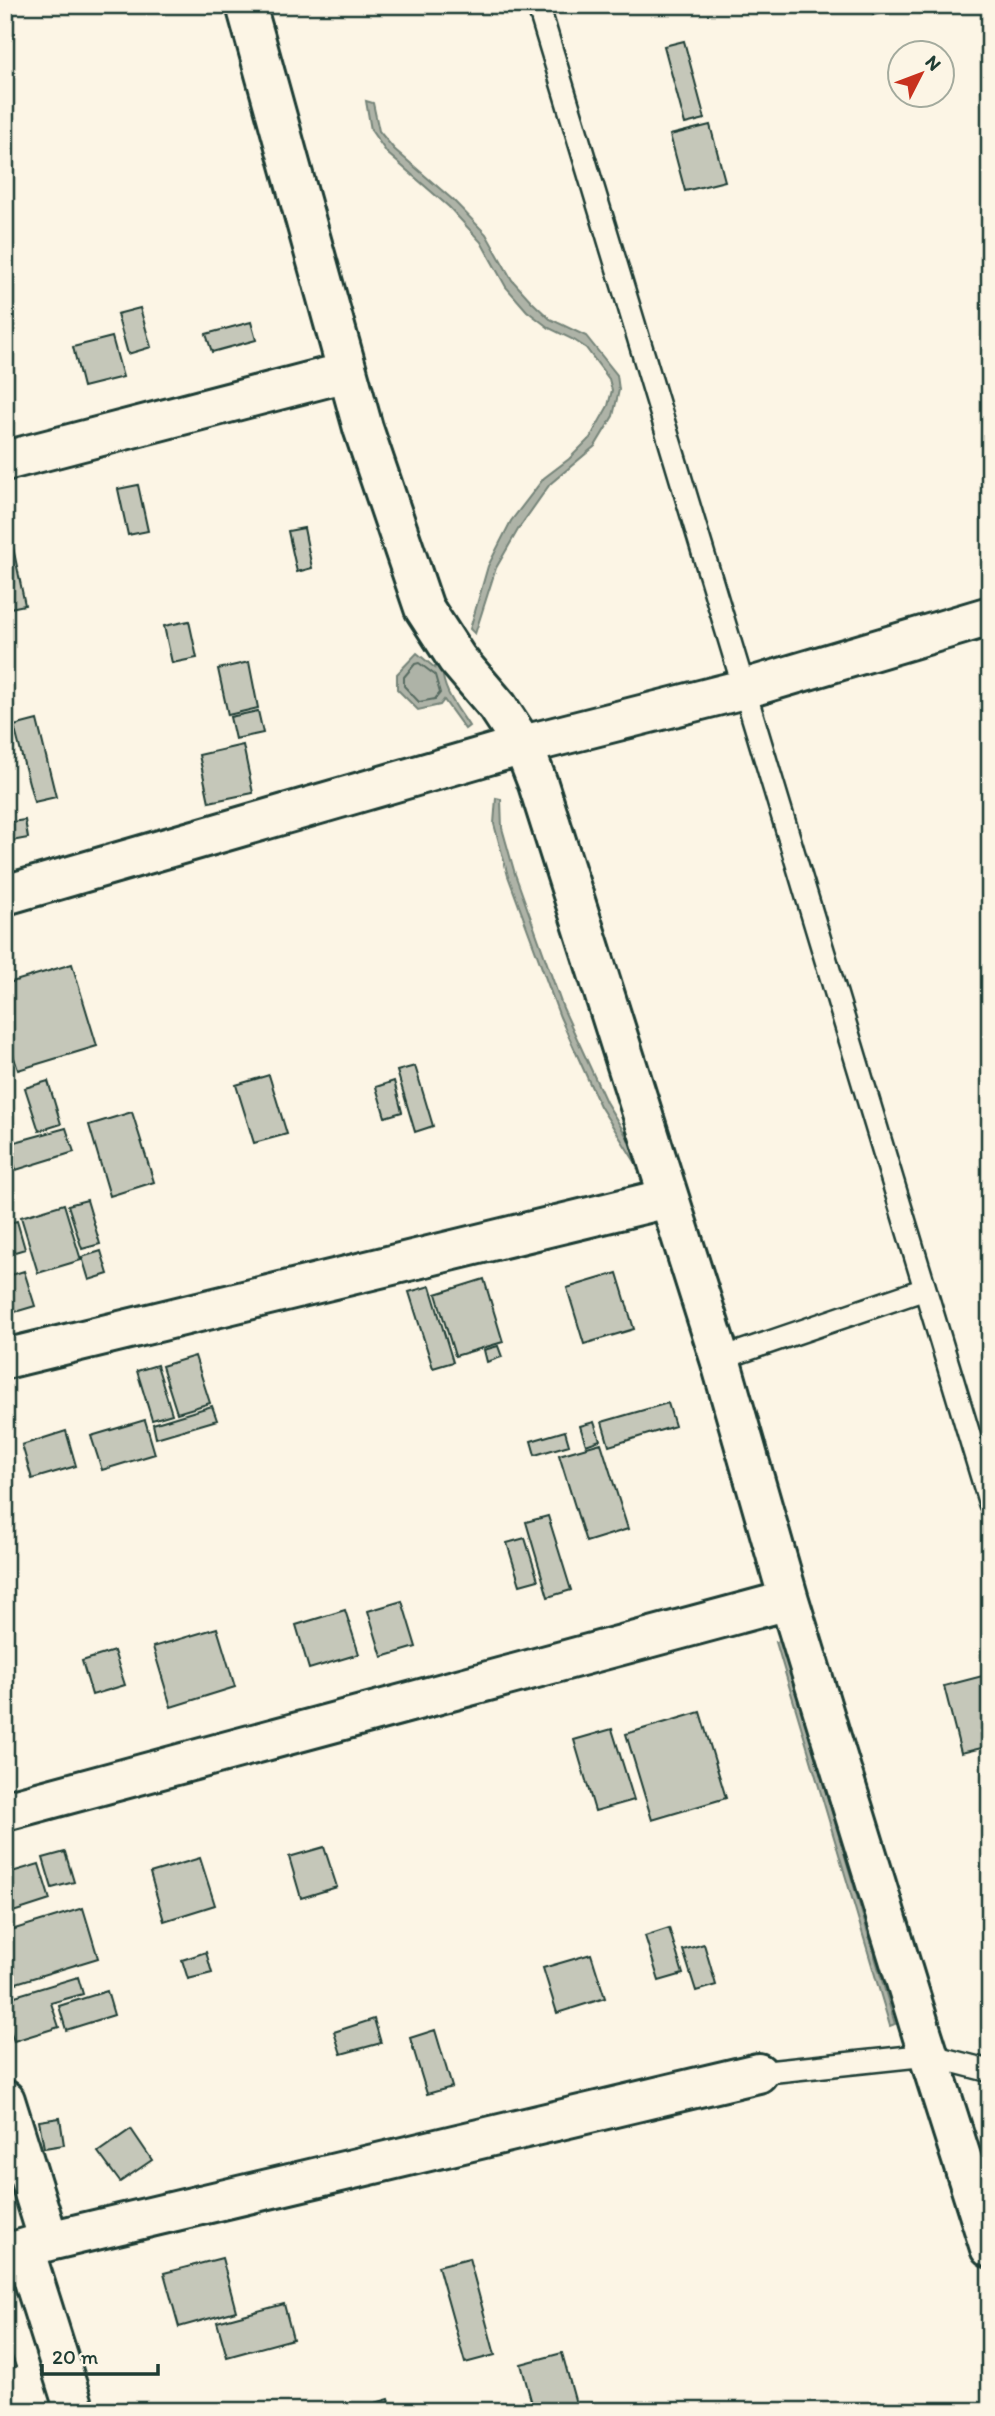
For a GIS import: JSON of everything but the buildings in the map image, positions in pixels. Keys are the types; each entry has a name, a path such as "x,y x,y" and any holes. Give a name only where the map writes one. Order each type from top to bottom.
{"street":[{"path":"246,5 363,428 424,608 457,659 498,706 523,745 541,794 720,1359 789,1600 990,2248"},
{"path":"5,461 347,372"},
{"path":"5,895 523,745 744,689 990,616"},
{"path":"5,1359 668,1198"},
{"path":"5,1811 789,1600"},
{"path":"26,2248 758,2073"},
{"path":"5,2100 26,2248 75,2411"}],"lane":[{"path":"538,5 990,1504"},
{"path":"720,1359 925,1289"},
{"path":"758,2073 928,2055 990,2071"}],"water":[{"path":"366,101 373,103 379,131 394,149 453,200 486,234 512,280 532,302 550,319 586,336 617,375 619,390 613,416 595,446 550,484 519,528 496,568 475,634 470,629 488,566 511,521 544,478 590,438 608,406 612,390 609,379 586,348 549,328 527,311 506,287 481,242 449,207 387,153 371,130"},
{"path":"417,653 435,668 437,662 442,668 448,692 469,726 465,729 444,700 440,705 418,710 397,689 397,674"},
{"path":"496,798 501,799 502,828 515,874 563,1008 606,1102 642,1162 637,1165 600,1106 560,1017 508,876 494,824"},
{"path":"781,1641 895,2024 890,2026 776,1642"}]}
